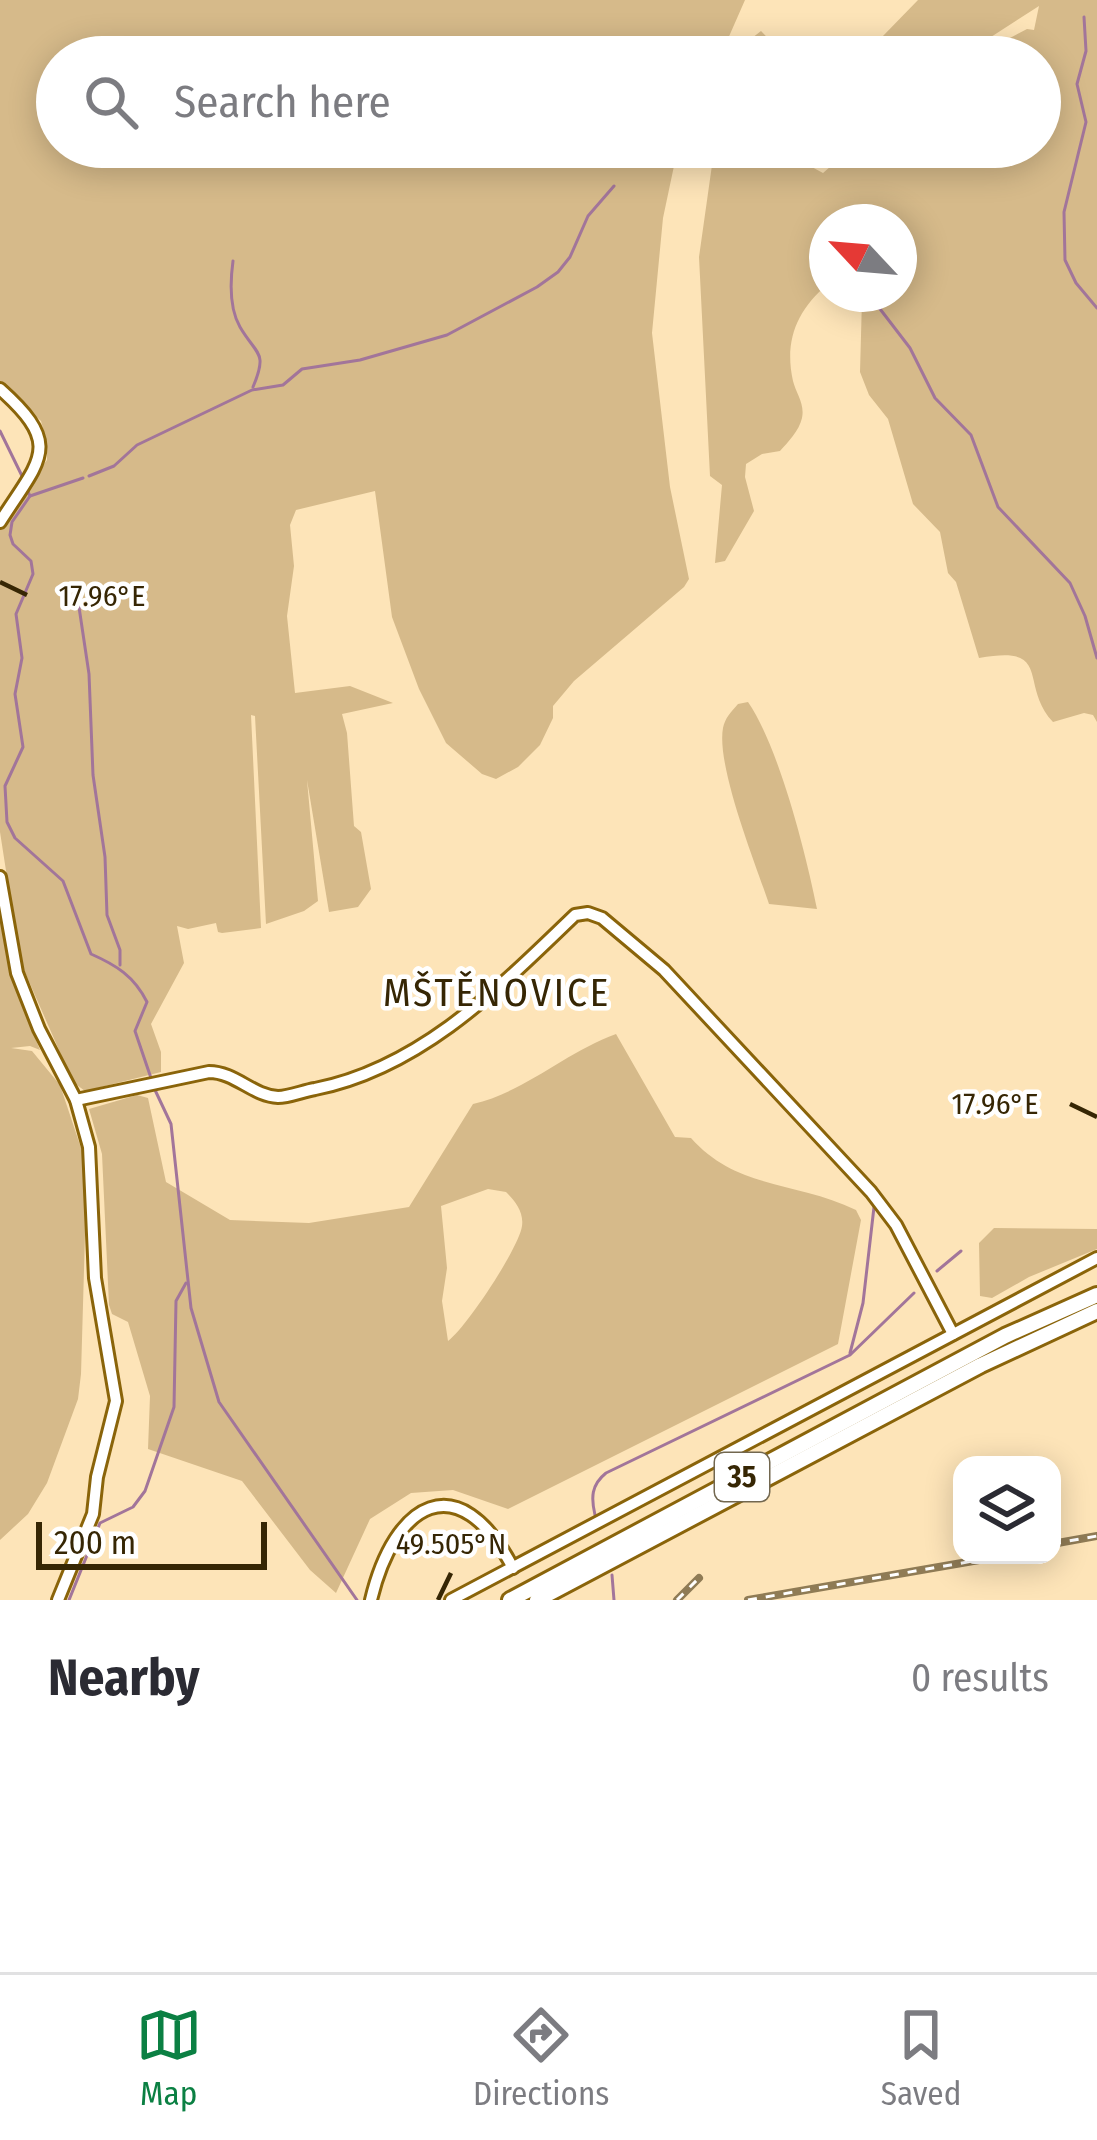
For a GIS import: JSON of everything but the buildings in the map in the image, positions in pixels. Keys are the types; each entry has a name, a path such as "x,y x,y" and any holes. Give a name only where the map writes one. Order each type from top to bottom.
{"highway":[{"name":"35","path":"510,1600 1005,1336 1097,1295"},
{"name":"35","path":"537,1600 961,1376 1097,1311"}],"street":[{"path":"0,389 34,421 39,454 31,477 0,522"},
{"path":"0,877 16,973 76,1100 89,1148 95,1278 116,1401 94,1514 58,1600"},
{"path":"76,1100 222,1072 276,1097 337,1084 386,1066 468,1014 575,915 588,913 602,918 664,970 871,1192 896,1225 953,1334"},
{"path":"451,1600 1097,1258"},
{"path":"371,1600 393,1538 424,1511 445,1508 477,1518 514,1568"}],"shaded area":[{"path":"0,0 745,0 729,36 36,36 36,168 674,168 663,218 652,333 670,487 689,579 684,587 574,681 553,706 553,718 540,745 518,767 496,779 482,774 446,743 419,689 392,617 375,491 296,510 290,525 294,566 287,616 295,693 350,686 393,703 342,714 354,826 361,832 371,889 358,907 329,912 307,780 318,901 266,924 255,716 251,715 261,928 222,933 216,923 188,929 177,926 184,963 151,1024 161,1052 161,1072 85,1091 73,1082 20,961 0,832 0,522 47,460 47,443 41,421 0,384"},
{"path":"918,0 1097,0 1097,722 1084,713 1053,722 1026,662 1002,655 979,658 956,582 948,573 940,532 913,504 888,419 869,395 860,372 862,312 917,312 917,204 809,204 809,304 795,327 790,353 801,423 780,451 762,454 746,464 754,511 725,561 715,563 722,485 710,476 699,257 712,168 814,168 823,173 829,168 1061,168 1061,36 1014,36 1034,30 1039,6 993,36 883,36"},
{"path":"748,702 781,773 817,909 769,904 747,841 722,745 727,718 738,704"},
{"path":"0,916 12,980 40,1050 11,1048 32,1051 60,1085 87,1166 78,1399 47,1483 28,1514 0,1540"},
{"path":"616,1034 675,1137 691,1138 709,1155 748,1176 856,1210 861,1220 838,1344 508,1509 453,1490 411,1493 370,1519 336,1593 310,1570 242,1481 148,1449 150,1396 128,1322 112,1314 109,1305 102,1154 89,1109 137,1095 148,1098 166,1182 230,1220 309,1223 409,1207 473,1104 510,1091","holes":["488,1189 506,1192 522,1216 519,1237 491,1287 448,1341 442,1301 447,1268 441,1206"]},
{"path":"994,1228 1097,1229 1097,1249 992,1298 980,1296 979,1243"}],"waterway":[{"path":"1084,17 1086,51 1077,84 1086,122 1064,212 1065,260 1076,283 1097,308"},
{"path":"89,476 114,466 137,445 252,390 283,385 302,369 360,360 447,335 537,287 570,257 588,216 614,186"},
{"path":"233,261 234,312 260,360 253,387"},
{"path":"882,312 910,348 935,398 971,435 998,507 1070,583 1097,658"},
{"path":"0,431 23,478"},
{"path":"30,496 83,478"},
{"path":"26,487 30,496 12,522 10,535 31,561 33,574 16,614 22,658 15,694 23,747 5,786 7,822 15,838 63,881 91,954 124,972 147,1002 135,1031 152,1081"},
{"path":"76,587 89,674 107,915 120,950 120,965"},
{"path":"155,1090 171,1124 191,1308 219,1402 357,1600"},
{"path":"850,1353 863,1303 874,1207"},
{"path":"937,1271 961,1251"},
{"path":"69,1600 100,1523 133,1507 145,1491 174,1407 176,1301 186,1283"},
{"path":"595,1515 593,1492 606,1473 850,1355 914,1293"},
{"path":"612,1575 614,1600"}],"railway":[{"path":"1061,1542 1097,1536"},
{"path":"748,1600 956,1564"},
{"path":"677,1600 699,1578"}],"district":[{"name":"MŠTĚNOVICE","path":"497,993"}]}
